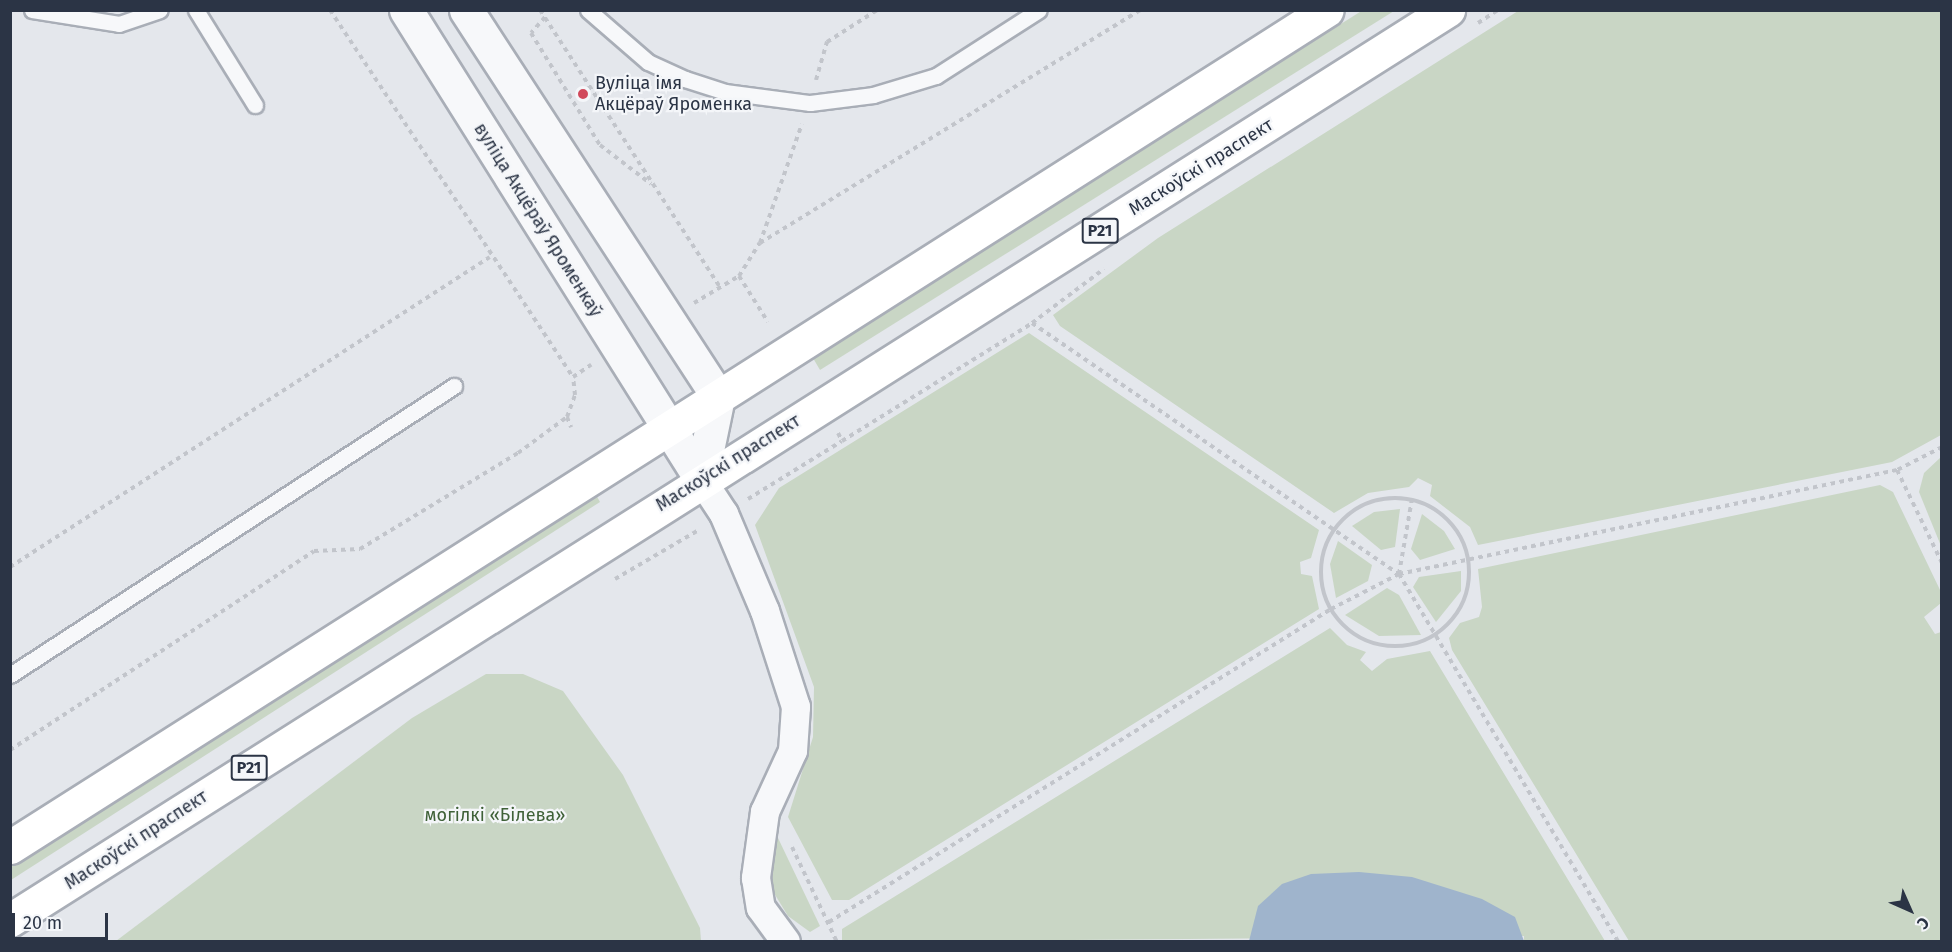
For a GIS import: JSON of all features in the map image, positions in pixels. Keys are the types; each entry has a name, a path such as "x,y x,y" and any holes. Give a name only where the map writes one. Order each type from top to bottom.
{"main road":[{"path":"10,847 1327,10"},
{"name":"Маскоўскі праспект","path":"10,920 701,479 1448,10"}],"street":[{"name":"вуліца Акцёраў Яроменкаў","path":"406,10 701,479"},
{"path":"466,10 718,398 701,479 724,514 765,611 796,707 793,751 765,812 756,878 761,908 779,939"}],"lane":[{"path":"32,10 119,24 160,10"},
{"path":"196,10 255,105"},
{"path":"588,10 648,62 685,79 725,92 810,104 873,95 936,76 1039,10"},
{"path":"10,675 454,386"}],"path":[{"path":"10,750 314,552 360,549 567,417 575,395 573,377 489,257 330,10"},
{"path":"540,10 720,287"},
{"path":"689,306 739,276 760,243 810,104 827,42 877,10"},
{"path":"760,243 1140,10"},
{"path":"545,17 531,33 600,145 654,186"},
{"path":"10,567 489,257"},
{"path":"739,276 768,322"},
{"path":"724,514 1032,323 1098,276"},
{"path":"1032,323 1336,526 1399,574 1433,638 1618,942"},
{"path":"573,377 594,364"},
{"path":"567,417 571,427"},
{"path":"837,432 842,441"},
{"path":"829,922 1331,609 1399,574 1468,557 1897,470 1941,447"},
{"path":"1897,470 1941,563"},
{"path":"1382,499 1412,499 1446,517 1468,557 1463,604 1433,638 1387,647 1364,641 1331,609 1321,586 1321,562 1336,526 1360,507 1382,499"},
{"path":"1399,574 1412,499"},
{"path":"765,812 783,829 837,942"}],"green space":[{"path":"1363,10 1394,11 820,370 813,358"},
{"path":"1518,11 1941,11 1941,435 1892,462 1478,545 1470,527 1430,496 1432,485 1418,478 1409,487 1368,493 1334,513 1060,326 1053,315 1158,238"},
{"path":"1029,333 1319,530 1311,558 1300,562 1301,574 1312,576 1319,609 849,900 832,900 788,817 813,737 814,687 755,525 779,488"},
{"path":"1941,457 1941,546 1919,492 1924,473"},
{"path":"1880,485 1893,492 1941,592 1941,603 1924,617 1935,634 1941,632 1941,941 1629,941 1452,650 1449,638 1460,623 1479,617 1482,607 1478,569"},
{"path":"595,493 600,502 11,880 11,867"},
{"path":"1400,509 1395,547 1381,550 1352,526 1374,512"},
{"path":"1422,514 1444,531 1455,549 1420,560 1411,549"},
{"path":"1338,541 1372,565 1368,581 1336,598 1330,564"},
{"path":"1461,571 1461,591 1436,622 1413,587 1419,577"},
{"path":"1387,588 1399,595 1421,635 1379,636 1345,615"},
{"path":"1330,628 1347,645 1366,652 1360,660 1372,671 1387,659 1430,651 1605,941 1524,941 1524,936 842,942 842,929"},
{"name":"могілкі «Білева»","path":"486,674 523,674 563,691 623,775 700,928 701,941 116,941 412,718"},
{"path":"778,838 820,926 810,932 788,916 774,893 770,866"}],"water":[{"path":"1359,872 1412,877 1482,899 1515,917 1524,941 1249,941 1258,906 1282,884 1311,874"}],"place":[{"name":"Вуліца імя Акцёраў Яроменка","path":"583,94"}]}
